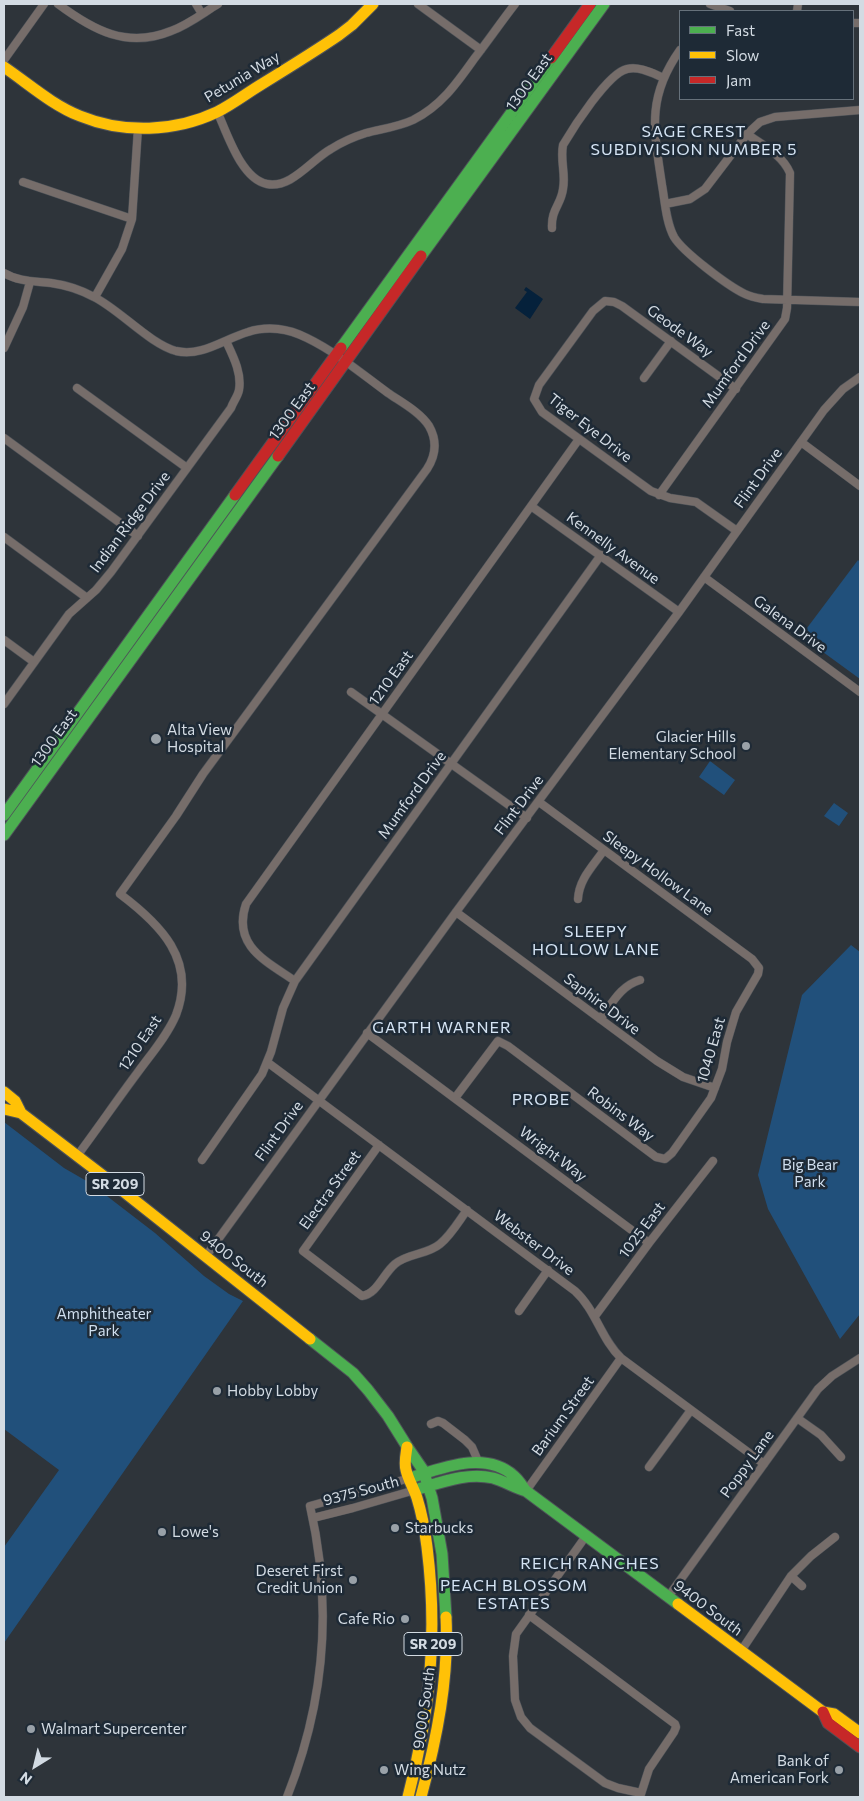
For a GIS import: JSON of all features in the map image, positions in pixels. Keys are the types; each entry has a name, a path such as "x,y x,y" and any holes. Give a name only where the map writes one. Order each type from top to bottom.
{"main road":[{"name":"Petunia Way","path":"4,67 48,98 81,116 100,123 138,128 157,128 188,122 217,112 339,35 373,4"},
{"name":"1300 East","path":"4,815 590,4"},
{"name":"1300 East","path":"4,835 52,765 604,4"},
{"name":"9400 South","path":"4,1092 15,1101 21,1114"},
{"name":"9400 South","path":"4,1109 21,1114 334,1356 353,1373 386,1411 398,1430 406,1448 420,1463 424,1474"},
{"name":"9400 South","path":"406,1448 406,1469 410,1478 460,1464 478,1462 504,1469 520,1480 526,1491"},
{"name":"9000 South","path":"421,1797 436,1740 446,1662 442,1556 424,1474"},
{"name":"9400 South","path":"415,1490 459,1478 477,1476 497,1479 514,1488 526,1491 741,1652 824,1712 834,1714 860,1733"},
{"name":"9000 South","path":"408,1797 419,1758 428,1710 434,1631 428,1551 423,1520 410,1478"},
{"name":"9400 South","path":"824,1712 828,1723 860,1747"}],"street":[{"path":"4,60 44,4"},
{"path":"58,4 93,28 125,38 155,36 171,32 218,4"},
{"path":"196,4 202,14"},
{"path":"418,4 481,50"},
{"path":"217,112 247,172 261,182 277,185 288,182 324,153 339,144 366,133 397,126 424,114 447,96 515,4"},
{"path":"711,4 727,10"},
{"path":"679,52 664,78 657,99 654,119 654,132 665,204 669,225 674,237 691,256 744,294 763,299 860,302"},
{"path":"552,228 554,210 563,189 561,154 563,145 604,86 610,79 625,69 642,70 664,78"},
{"path":"665,204 690,199 705,189 747,134 760,122 768,119 860,110"},
{"path":"95,297 122,249 132,219 138,128"},
{"name":"Mumford Drive","path":"659,495 782,326 787,312 790,173 783,161 747,134"},
{"path":"23,182 132,219"},
{"path":"4,273 30,282 67,286 95,297 162,344 174,350 186,353 197,352 252,330 272,329 286,330 307,338 346,362"},
{"path":"4,348 23,307 30,282"},
{"name":"Geode Way","path":"605,301 614,302 622,306 736,389"},
{"name":"Tiger Eye Drive","path":"605,301 593,311 539,385 534,399 542,412 644,486 659,495 696,502 738,531"},
{"name":"Indian Ridge Drive","path":"4,704 69,614 104,581 231,408 239,391 240,379 226,341"},
{"path":"644,378 670,342"},
{"name":"1210 East","path":"77,1156 162,1039 176,1015 180,998 180,968 173,948 151,918 120,894 176,816 203,774 316,619 367,553 432,460 434,440 431,430 424,420 346,362"},
{"name":"Flint Drive","path":"206,1256 367,1033 679,612 801,442 833,399 860,376"},
{"path":"77,388 187,468"},
{"path":"4,438 138,536"},
{"name":"1210 East","path":"295,981 254,952 246,940 243,913 246,904 579,439"},
{"path":"801,442 860,486"},
{"name":"Kennelly Avenue","path":"531,506 679,612"},
{"path":"4,537 87,598"},
{"name":"Mumford Drive","path":"202,1160 254,1086 267,1062 283,1008 295,981 600,556"},
{"name":"Galena Drive","path":"704,577 860,692"},
{"path":"4,640 34,662"},
{"path":"351,692 527,818"},
{"name":"Sleepy Hollow Lane","path":"539,802 746,954 759,968"},
{"path":"578,899 578,889 582,879 604,850"},
{"name":"Saphire Drive","path":"456,912 670,1070 715,1088"},
{"name":"1040 East","path":"665,1159 672,1153 698,1118 715,1088 736,1012 759,968"},
{"path":"600,1019 623,988 640,980"},
{"name":"Wright Way","path":"367,1033 649,1243"},
{"name":"Robins Way","path":"455,1098 498,1041 508,1046 656,1157 665,1159"},
{"name":"Webster Drive","path":"267,1062 583,1298 595,1316 606,1341 622,1358 764,1464"},
{"name":"Electra Street","path":"379,1145 303,1251 362,1296 371,1292 399,1261 430,1251 442,1242 466,1210"},
{"name":"1025 East","path":"595,1316 713,1161"},
{"path":"519,1311 548,1270"},
{"name":"Barium Street","path":"526,1491 622,1358"},
{"name":"Poppy Lane","path":"668,1597 824,1383 860,1358"},
{"path":"649,1467 690,1410"},
{"path":"797,1418 821,1435 841,1457"},
{"path":"431,1424 438,1421 443,1422 472,1447 478,1462"},
{"name":"9375 South","path":"410,1478 310,1506 313,1518 415,1490"},
{"path":"287,1797 308,1738 316,1703 322,1660 323,1600 321,1568 313,1518"},
{"path":"529,1615 675,1724 674,1732 649,1769 641,1795 605,1783 536,1734 525,1723 517,1709 515,1700 513,1656 516,1634 529,1615 586,1536"},
{"path":"741,1652 791,1576 811,1556 835,1537"},
{"path":"791,1576 802,1586"}],"green space":[{"path":"858,560 860,562 860,679 801,636"},
{"path":"710,761 735,780 724,795 699,777"},
{"path":"834,803 848,813 839,826 824,816"},
{"name":"Big Bear Park","path":"851,945 860,952 860,1314 840,1339 768,1209 758,1175 802,995"},
{"name":"Amphitheater Park","path":"4,1122 64,1168 90,1183 155,1233 204,1276 229,1294 243,1301 4,1643 4,1547 59,1470 4,1429"}],"shaded area":[{"path":"526,287 543,299 530,319 515,308 527,292 524,290"}],"traffic: fast":[{"path":"421,256 604,4"},
{"path":"341,348 551,58"},
{"path":"4,835 278,456"},
{"path":"4,815 235,495"},
{"path":"310,1339 353,1373 368,1390 388,1416 423,1470 432,1498 442,1554 446,1617"},
{"path":"410,1478 449,1466 463,1464 490,1464 503,1468 516,1478 526,1491 678,1604"},
{"path":"415,1490 453,1479 473,1476 493,1478 526,1491"}],"traffic: slow":[{"path":"4,67 50,100 80,116 114,126 132,128 167,127 201,119 229,106 339,35 373,4"},
{"path":"4,1092 15,1101 21,1113 310,1339"},
{"path":"4,1109 21,1113"},
{"path":"407,1447 405,1467 422,1516 432,1611 432,1642 427,1704 416,1766 408,1797"},
{"path":"678,1604 823,1712 834,1714 860,1733"},
{"path":"421,1797 441,1708 446,1663 446,1617"}],"traffic: jam":[{"path":"551,58 590,4"},
{"path":"278,456 421,256"},
{"path":"235,495 341,348"},
{"path":"823,1712 828,1723 860,1747"}],"place":[{"name":"Alta View Hospital","path":"156,739"},
{"name":"Glacier Hills Elementary School","path":"746,746"},
{"name":"Hobby Lobby","path":"217,1391"},
{"name":"Starbucks","path":"395,1528"},
{"name":"Lowe's","path":"162,1532"},
{"name":"Deseret First Credit Union","path":"353,1580"},
{"name":"Cafe Rio","path":"405,1619"},
{"name":"Walmart Supercenter","path":"31,1729"},
{"name":"Wing Nutz","path":"384,1770"},
{"name":"Bank of American Fork","path":"839,1770"}],"district":[{"name":"SAGE CREST SUBDIVISION NUMBER 5","path":"694,141"},
{"name":"SLEEPY HOLLOW LANE","path":"596,941"},
{"name":"GARTH WARNER","path":"442,1028"},
{"name":"PROBE","path":"541,1100"},
{"name":"REICH RANCHES","path":"590,1564"},
{"name":"PEACH BLOSSOM ESTATES","path":"514,1595"}]}
